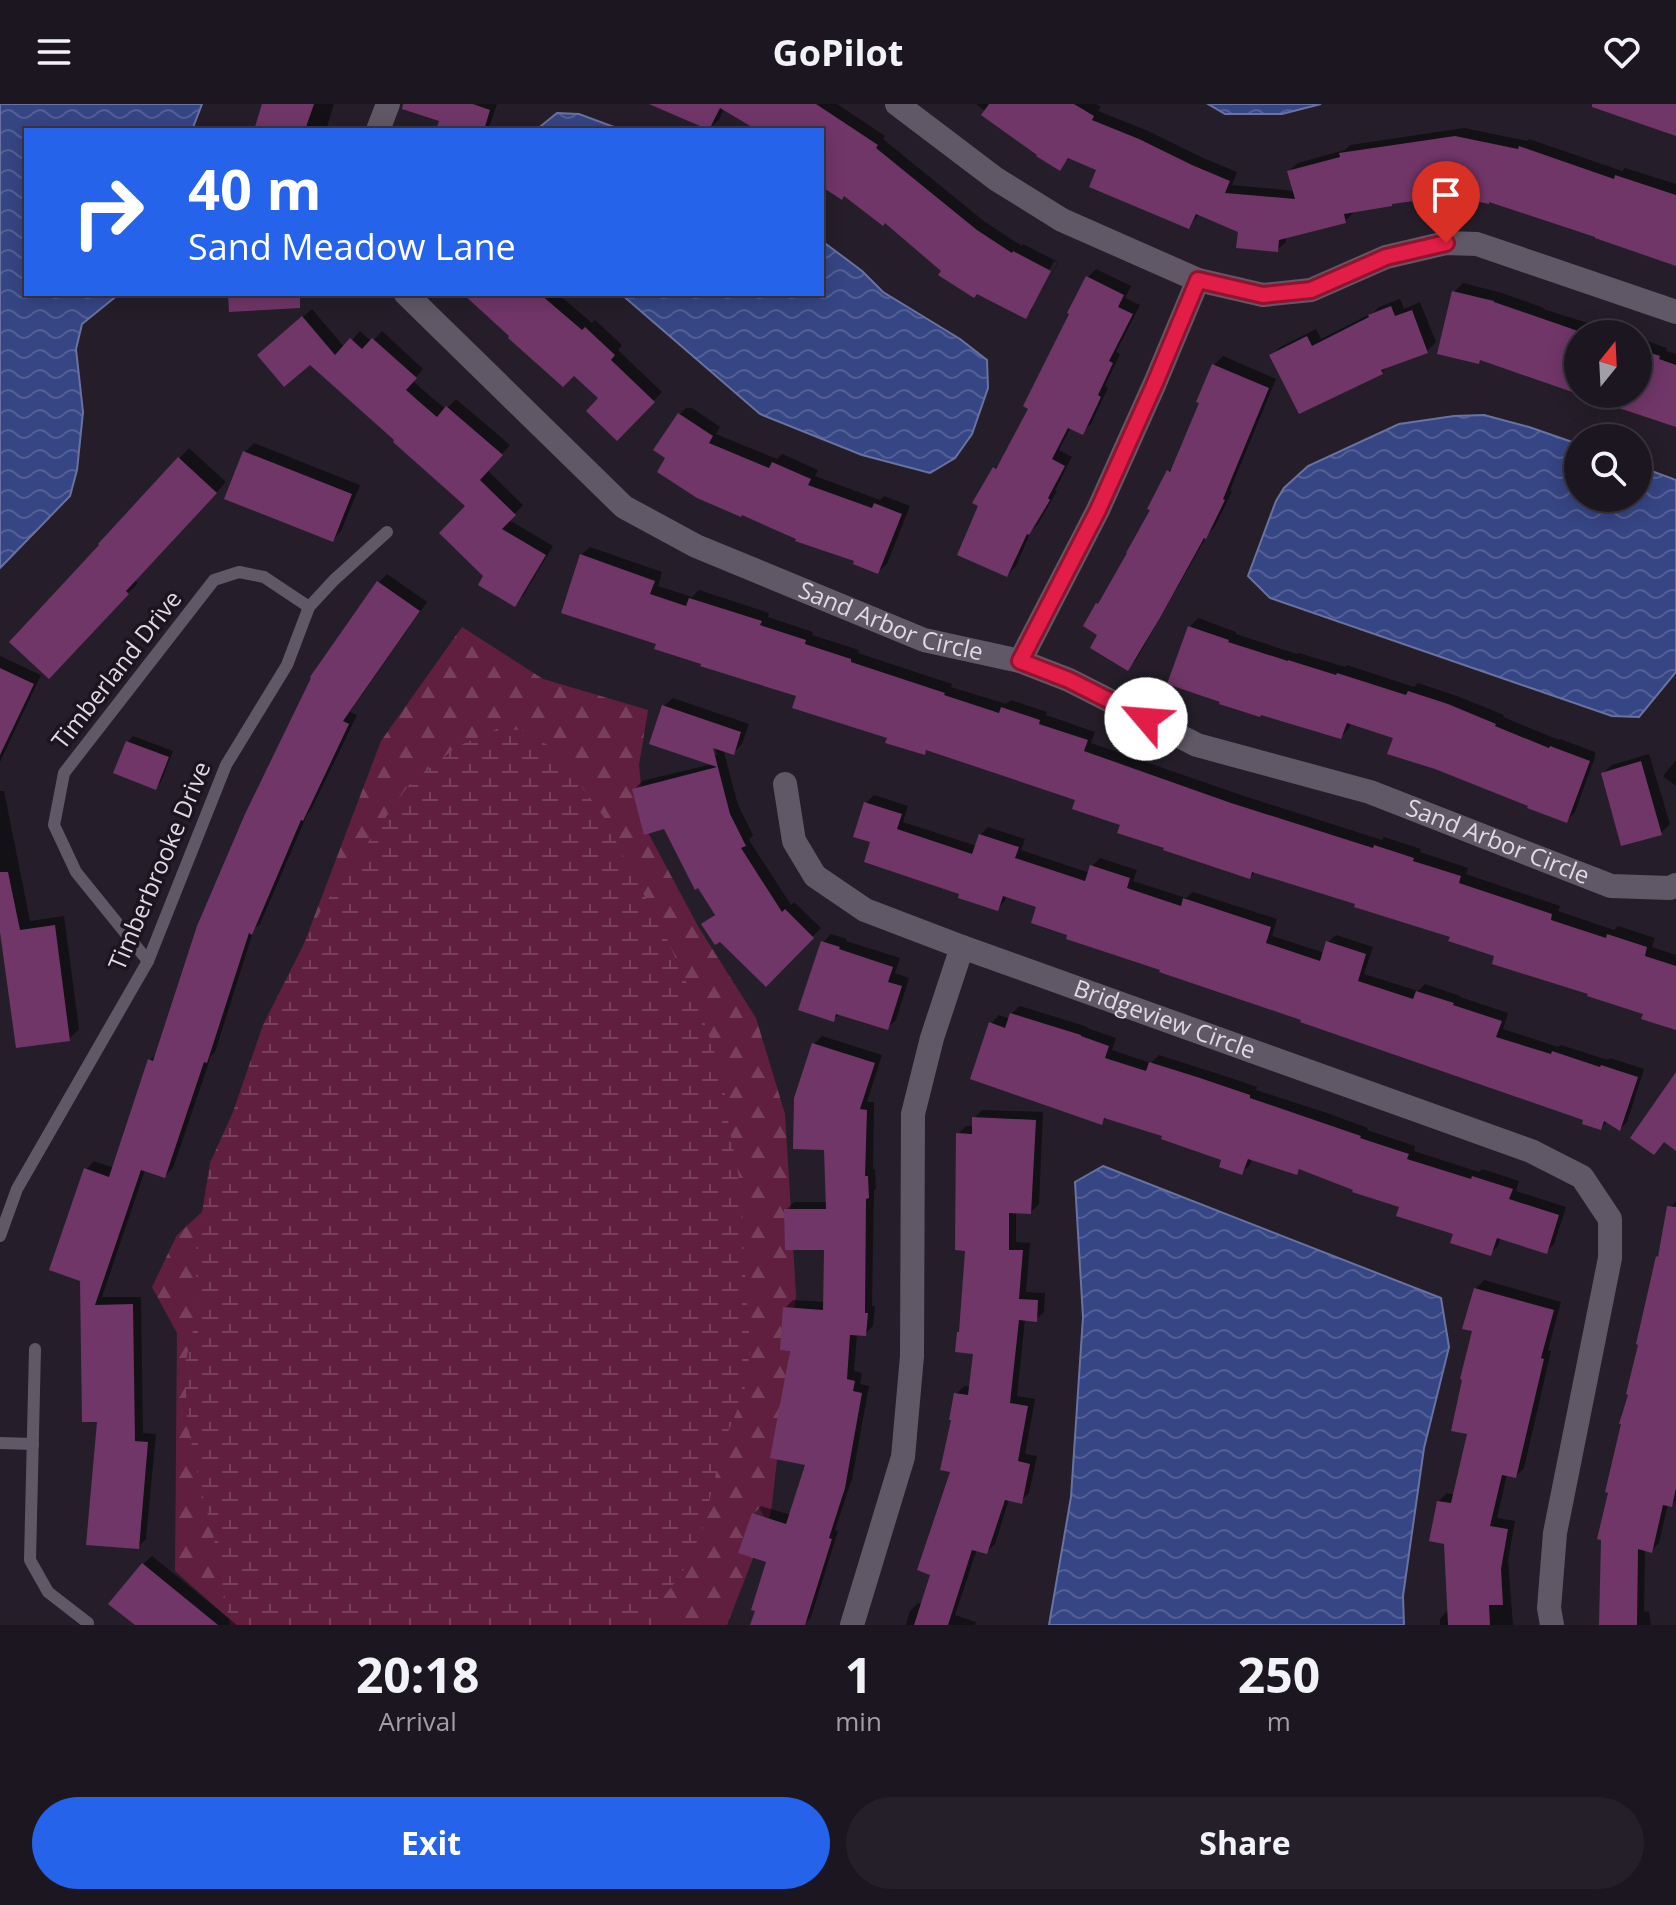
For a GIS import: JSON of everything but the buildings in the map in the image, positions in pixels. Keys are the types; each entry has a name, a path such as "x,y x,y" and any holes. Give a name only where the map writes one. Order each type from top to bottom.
{"street":[{"path":"379,128 388,104"},
{"path":"897,104 996,179 1062,220 1198,280 1263,295 1311,290 1386,257 1446,243 1477,244 1676,312"},
{"path":"1020,661 1098,510 1198,280"},
{"name":"Sand Arbor Circle","path":"408,296 624,507 696,546 924,640 1020,661 1069,680 1197,745 1370,792 1611,886 1670,888 1676,885"},
{"name":"Bridgeview Circle","path":"785,784 794,841 815,876 865,910 1531,1151 1582,1177 1610,1219 1610,1258 1555,1533 1549,1608 1552,1625"},
{"path":"852,1625 903,1457 912,1356 913,1114 932,1038 962,947"}],"lane":[{"name":"Timberbrooke Drive","path":"0,1236 17,1189 148,961 226,765 287,665 309,607 387,532"},
{"name":"Timberland Drive","path":"148,961 76,872 54,825 64,773 214,580 239,572 264,577 309,607"},
{"path":"35,1349 30,1560 48,1592 88,1623"},
{"path":"0,1443 33,1444"}],"green space":[{"path":"462,627 543,679 648,710 639,765 645,827 699,928 756,1018 785,1114 796,1295 771,1512 727,1625 236,1625 175,1571 177,1333 152,1287 177,1235 202,1212 381,741"},
{"path":"497,729 522,730 554,749 606,820 659,921 705,1024 723,1078 739,1177 750,1349 744,1394 723,1444 702,1531 682,1573 663,1598 652,1625 230,1625 187,1421 185,1364 198,1309 195,1256 210,1163 233,1112 263,1025 322,908 407,787 456,747"}],"water":[{"path":"0,104 202,104 193,128 24,128 24,296 117,296 82,324 76,349 83,412 77,470 70,496 0,568"},
{"path":"1208,104 1321,104 1282,114 1225,114"},
{"path":"557,113 579,114 617,128 538,128"},
{"path":"824,242 862,271 883,292 960,339 987,360 988,388 972,434 955,458 930,473 862,455 760,414 623,296 824,296"},
{"path":"1484,415 1564,439 1564,512 1652,512 1652,471 1676,480 1676,672 1639,717 1612,716 1270,598 1248,576 1276,501 1284,488 1308,466 1399,424"},
{"path":"1103,1166 1441,1298 1449,1347 1424,1448 1403,1596 1404,1625 1049,1625 1071,1497 1083,1317 1075,1182"}],"route":[{"path":"1146,719 1069,680 1020,661 1098,510 1198,280 1263,295 1311,290 1386,257 1446,243"}]}
